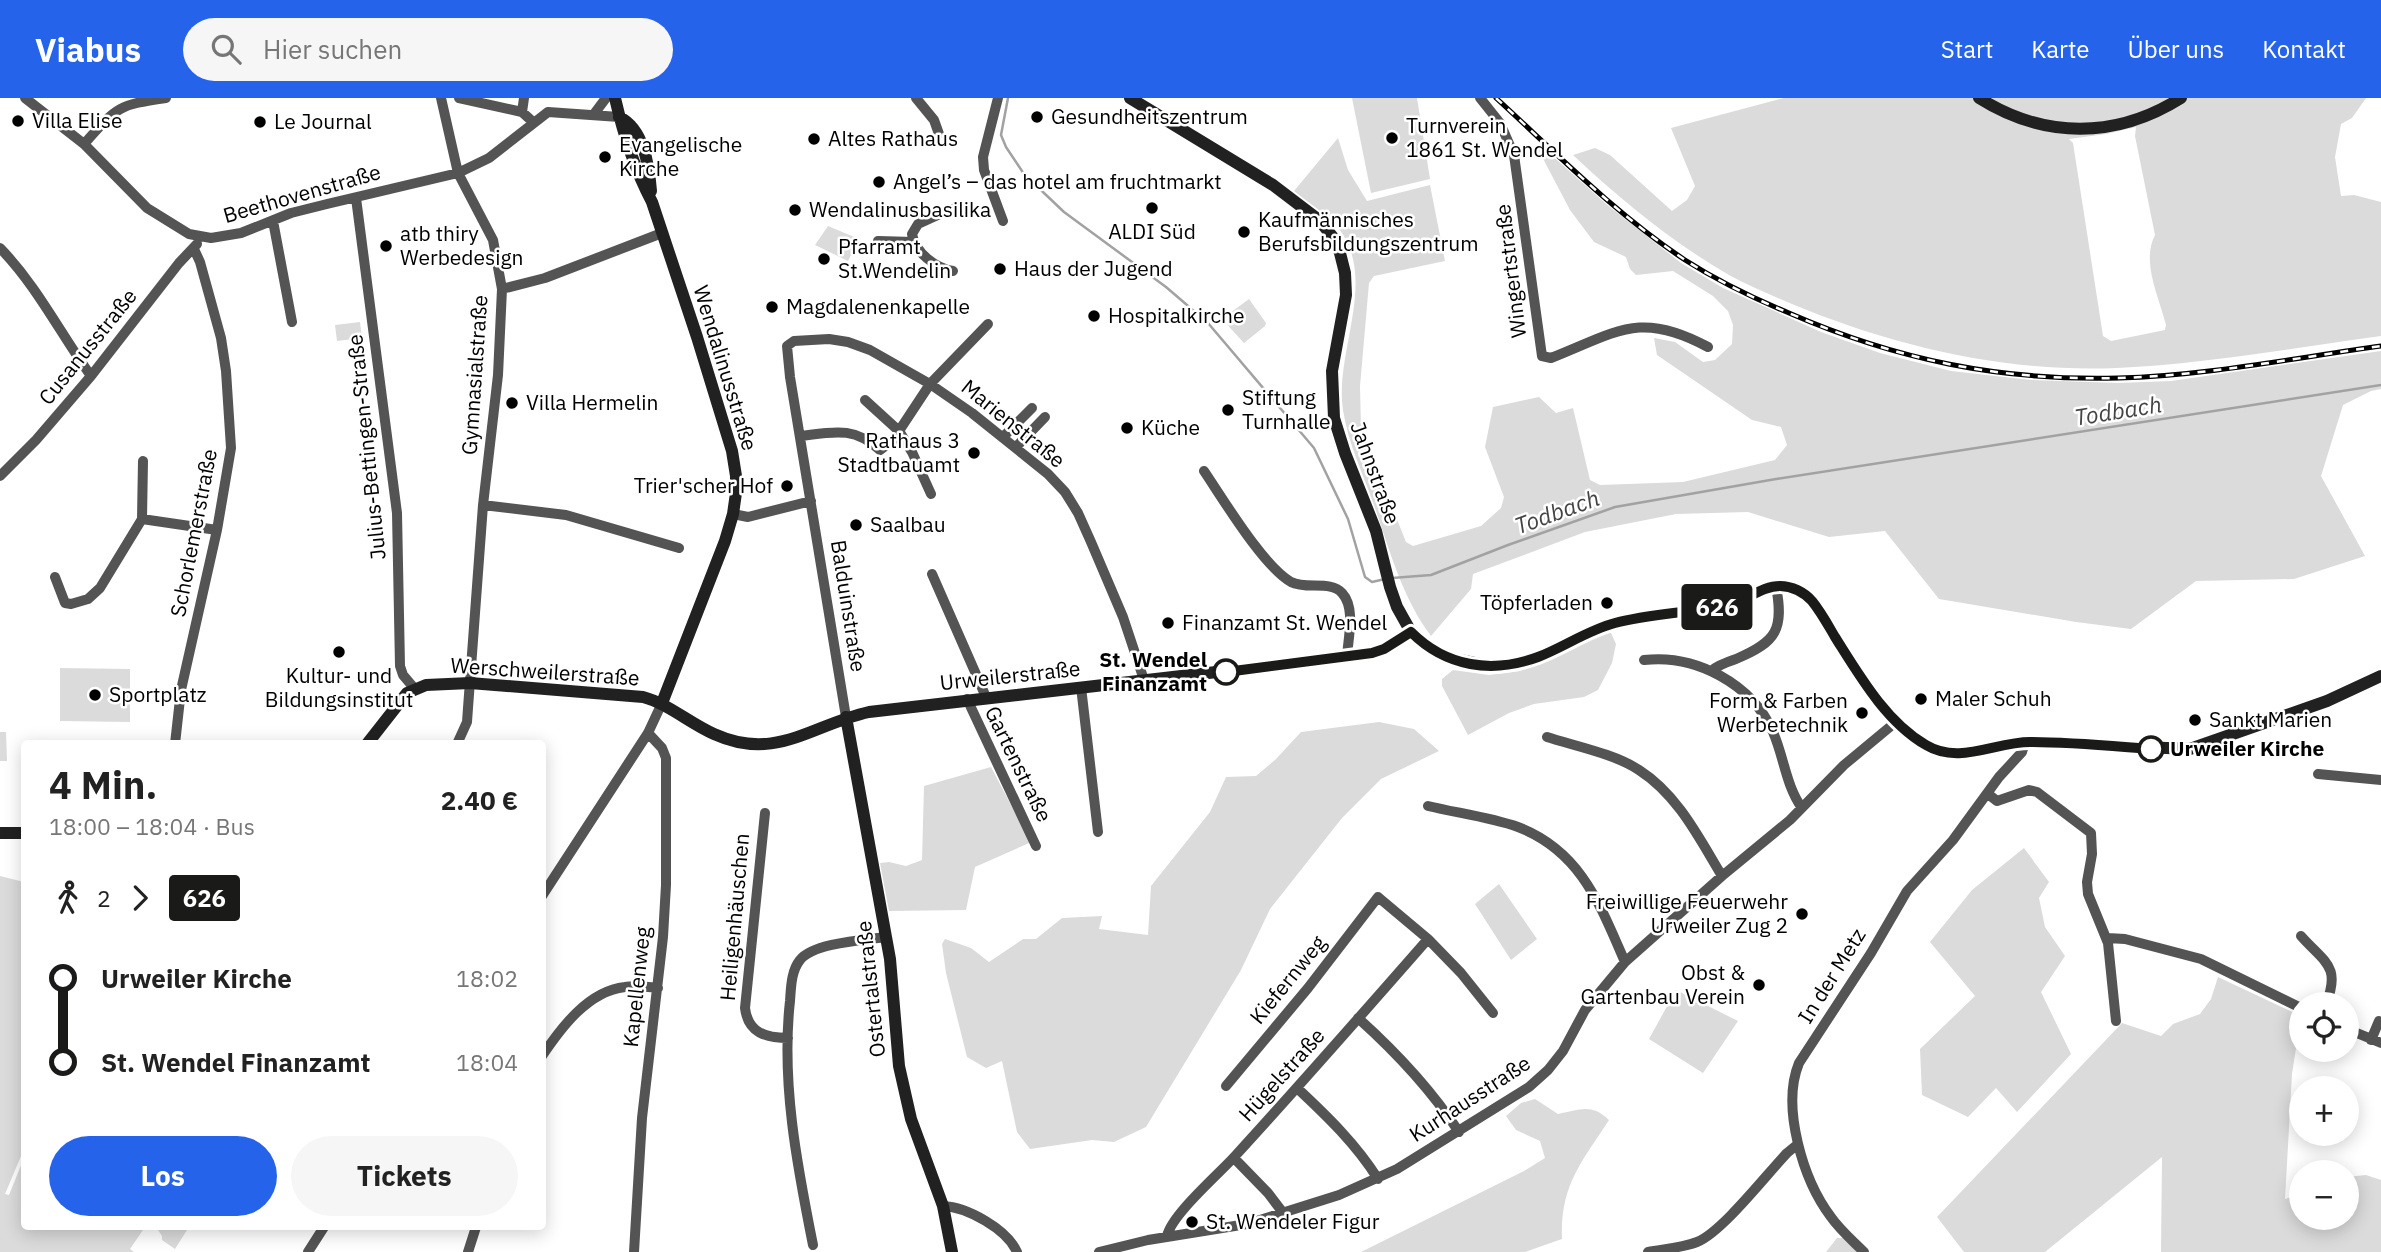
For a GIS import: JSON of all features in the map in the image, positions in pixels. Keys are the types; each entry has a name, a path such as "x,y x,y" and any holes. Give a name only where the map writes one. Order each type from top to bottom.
{"main road":[{"path":"615,98 619,117"},
{"name":"Jahnstraße","path":"1130,98 1273,185 1319,220 1332,236 1345,273 1346,295 1332,371 1334,418 1345,453 1369,510 1397,607 1411,632"},
{"path":"1979,98 1997,110 2020,119 2063,130 2093,128 2147,117 2181,98"},
{"name":"Wendalinusstraße","path":"619,117 632,125 637,132 646,162 652,202 706,362 732,452 736,477 733,514 719,559 662,703"},
{"path":"1411,632 1423,644 1442,656 1490,666 1516,664 1615,623 1733,604 1776,586 1796,589 1813,602 1872,692 1897,721 1925,745 1948,754 2025,742 2190,750 2327,701 2381,676"},
{"name":"Urweilerstraße","path":"846,717 967,699 1347,657 1384,649 1411,632"},
{"name":"Werschweilerstraße","path":"414,688 444,683 470,683 643,697 662,703 710,732 749,745 776,744 846,717"},
{"path":"370,740 396,704 414,688"},
{"name":"Ostertalstraße","path":"846,717 894,986 899,1066 904,1094 943,1206 952,1252"},
{"path":"0,833 21,833"}],"street":[{"name":"Beethovenstraße","path":"25,98 84,144 146,208 180,229 201,238 225,237 291,213 458,173 489,158 542,115 554,111 619,117"},
{"path":"84,144 116,110 138,102 166,98"},
{"name":"Gymnasialstraße","path":"441,98 458,173 493,240 502,289 498,375 483,505 467,722 459,740"},
{"path":"459,98 522,112 533,122"},
{"path":"522,112 524,98"},
{"path":"594,114 606,98"},
{"path":"916,98 934,120 939,134"},
{"path":"998,98 984,158 984,170 1003,221"},
{"name":"Wingertstraße","path":"1480,98 1500,123 1514,155 1542,356 1551,358 1623,329 1641,326 1683,333 1709,347"},
{"name":"Julius-Bettingen-Straße","path":"356,198 397,513 400,666 403,675 414,688"},
{"path":"951,209 918,223 913,228 913,242 936,266 953,271"},
{"path":"273,220 292,322"},
{"path":"502,289 545,278 662,233"},
{"name":"Cusanusstraße","path":"0,476 36,440 91,376 201,238"},
{"path":"878,241 913,242"},
{"path":"0,248 37,292 91,376"},
{"name":"Schorlemerstraße","path":"175,740 181,690 217,530 229,461 231,418 221,338 194,249"},
{"path":"801,436 851,432 880,450 893,440 930,384 988,324"},
{"name":"Marienstraße","path":"787,346 794,341 838,340 859,345 888,359 930,384 1003,437 1048,474 1065,492 1078,513 1123,617 1144,681"},
{"name":"Balduinstraße","path":"787,346 846,717"},
{"path":"865,400 899,431 931,494"},
{"path":"1003,437 1032,408"},
{"path":"1016,447 1045,417"},
{"path":"55,577 65,603 88,599 100,588 142,519 143,461"},
{"path":"1204,471 1265,558 1280,574 1292,583 1307,587 1336,588 1341,592 1349,603 1347,657"},
{"path":"733,514 748,517 811,501"},
{"path":"483,505 566,515 680,548"},
{"path":"142,519 217,530"},
{"path":"932,574 986,697"},
{"path":"1711,671 1760,648 1771,639 1780,616 1776,586"},
{"path":"1644,660 1669,659 1711,671 1736,686 1764,714 1774,734 1794,795 1802,808"},
{"path":"1081,687 1098,832"},
{"name":"Gartenstraße","path":"967,699 1036,846"},
{"path":"546,890 648,733 662,703"},
{"name":"Kurhausstraße","path":"1099,1252 1167,1236 1247,1224 1284,1214 1378,1179 1529,1087 1548,1070 1563,1051 1585,1010 1625,962 1802,808 1844,765 1897,721"},
{"name":"Kapellenweg","path":"634,1252 642,1118 658,988 666,886 667,771 662,748 648,733"},
{"path":"1548,737 1639,769 1663,790 1685,816 1722,876"},
{"name":"In der Metz","path":"1864,1252 1839,1227 1821,1203 1808,1174 1798,1144 1794,1075 1908,891 1953,841 2022,752 2025,742"},
{"path":"2318,774 2381,780"},
{"path":"1988,794 1997,800 2028,790 2037,792 2091,833 2088,894 2107,938 2116,1021"},
{"path":"1428,806 1515,826 1546,841 1564,855 1584,878 1600,903 1625,962"},
{"name":"Heiligenhäuschen","path":"765,813 745,1009 748,1023 762,1035 788,1038"},
{"name":"Kiefernweg","path":"1226,1086 1308,988 1378,897 1428,939"},
{"path":"2301,936 2331,970 2333,978 2329,992"},
{"path":"813,1245 792,1121 788,1038 794,971 799,960 815,950 886,937"},
{"path":"2107,938 2125,939 2201,959 2289,1003"},
{"path":"1428,939 1461,973 1493,1013"},
{"name":"Hügelstraße","path":"1167,1236 1183,1211 1234,1158 1428,939"},
{"path":"546,1051 565,1026 594,998 621,987 658,988"},
{"path":"1359,1018 1397,1052 1425,1084 1459,1132"},
{"path":"2359,1034 2376,1042 2379,1021"},
{"path":"1297,1088 1339,1129 1378,1179"},
{"path":"1648,1252 1698,1242 1714,1232 1798,1144"},
{"path":"1234,1158 1284,1214"},
{"path":"943,1206 963,1210 1000,1230 1017,1252"},
{"path":"308,1252 322,1230"},
{"path":"475,1230 469,1250 480,1252"}],"shaded area":[{"name":"Turnverein 1861 St. Wendel","path":"1352,98 1417,98 1430,179 1371,193"},
{"path":"1784,98 2366,98 2352,118 2341,124 2335,157 2341,196 2354,195 2381,202 2381,336 2183,363 2117,368 2034,366 1951,354 1910,344 1830,319 1729,275 1648,220 1573,155 1595,148 1610,155 1672,211 1687,200 1695,186 1671,128","holes":["2136,127 2135,136 2155,235 2151,245 2150,268 2166,325 2165,330 2111,341 2103,336 2073,143 2069,139"]},
{"path":"1338,138 1348,170 1367,201 1430,185 1445,261 1374,276 1369,283 1360,386 1361,429 1406,542 1413,546 1481,526 1501,508 1504,497 1485,447 1493,407 1539,397 1556,413 1573,408 1590,480 1600,485 1683,482 1775,460 1787,445 1781,427 1752,420 1657,355 1654,338 1675,342 1703,362 1715,360 1732,344 1733,325 1728,311 1713,296 1673,271 1636,275 1630,269 1626,257 1594,242 1570,210 1539,151 1539,144 1605,203 1681,263 1723,288 1821,332 1880,353 1951,371 2031,380 2118,383 2171,381 2381,351 2381,389 2343,405 2321,476 2365,556 2294,579 2196,581 2131,629 1939,599 1885,531 1829,537 1748,512 1676,514 1585,532 1473,574 1471,589 1431,636 1412,606 1398,573 1345,422 1342,387 1355,290 1354,267 1348,244 1331,220 1294,191"},
{"path":"828,226 859,239 848,261 815,245"},
{"path":"1249,299 1266,323 1244,343 1222,319"},
{"path":"360,322 362,338 337,341 335,325"},
{"path":"1611,633 1616,644 1612,663 1598,690 1584,697 1534,704 1509,713 1468,735 1442,686 1442,679 1453,670 1489,675 1520,671"},
{"name":"Sportplatz","path":"60,668 130,669 130,722 60,721"},
{"path":"1379,722 1414,729 1439,751 1381,779 1342,818 1270,909 1241,970 1146,1127 1114,1142 1092,1140 1030,1149 1017,1132 1002,1061 986,1068 967,1057 946,973 942,944 945,939 971,948 989,962 1023,939 1036,939 1062,918 1102,916 1099,929 1148,935 1151,886 1210,812 1226,777 1256,776 1301,732"},
{"path":"0,732 6,732 7,761 0,761"},
{"path":"991,767 1029,843 975,867 966,910 889,911 880,863 906,866 922,860 924,786"},
{"path":"2024,848 2049,882 2039,898 2045,927 2065,956 2041,992 2071,1054 2017,1112 1996,1088 1968,1117 1922,1095 1920,1049 1975,996 1930,942 1972,890"},
{"path":"0,876 21,881 21,1156 5,1194 9,1195 21,1165 21,1230 143,1230 130,1249 134,1252 0,1252"},
{"path":"1499,884 1537,939 1511,960 1475,904"},
{"path":"2218,977 2289,1010 2289,1062 2294,1062 2292,1076 2289,1076 2285,1199 2289,1198 2289,1230 2359,1230 2359,1176 2366,1175 2381,1180 2381,1252 2161,1252 2162,1157 2045,1252 1964,1252 1937,1217 2122,1023 2161,1036 2173,1024 2200,1014 2211,999"},
{"path":"1676,990 1738,1021 1703,1073 1649,1039"},
{"path":"1535,1099 1558,1114 1591,1110 1609,1120 1574,1176 1565,1204 1562,1239 1525,1252 1361,1252 1545,1158 1540,1141 1516,1130 1506,1116 1521,1103"},
{"path":"158,1230 187,1230 175,1249 162,1240"},
{"path":"1837,1238 1844,1238 1859,1252 1826,1252"}],"waterway":[{"name":"Todbach","path":"1008,98 1001,135 1024,174 1064,212 1166,287 1208,323 1314,448 1348,519 1365,577 1372,582 1385,579"},
{"name":"Todbach","path":"1392,578 1431,575 1615,507 1776,479 2381,385"}],"railway":[{"path":"1496,98 1611,203 1685,260 1736,289 1789,313 1909,355 2032,376 2118,378 2216,370 2381,346"}],"bus line":[{"name":"626","path":"1226,672 1372,653 1384,649 1411,632 1423,644 1442,656 1490,666 1516,664 1615,623 1733,604 1776,586 1796,589 1813,602 1872,692 1911,734 1936,750 1961,754 2025,742 2151,749"}],"place":[{"name":"Gesundheitszentrum","path":"1037,117"},
{"name":"Villa Elise","path":"18,121"},
{"name":"Le Journal","path":"260,122"},
{"name":"Turnverein 1861 St. Wendel","path":"1392,138"},
{"name":"Altes Rathaus","path":"814,139"},
{"name":"Evangelische Kirche","path":"605,157"},
{"name":"Angel’s – das hotel am fruchtmarkt","path":"879,182"},
{"name":"ALDI Süd","path":"1152,208"},
{"name":"Wendalinusbasilika","path":"795,210"},
{"name":"Kaufmännisches Berufsbildungszentrum","path":"1244,232"},
{"name":"atb thiry Werbedesign","path":"386,246"},
{"name":"Pfarramt St.Wendelin","path":"824,259"},
{"name":"Haus der Jugend","path":"1000,269"},
{"name":"Magdalenenkapelle","path":"772,307"},
{"name":"Hospitalkirche","path":"1094,316"},
{"name":"Villa Hermelin","path":"512,403"},
{"name":"Stiftung Turnhalle","path":"1228,410"},
{"name":"Küche","path":"1127,428"},
{"name":"Rathaus 3 Stadtbauamt","path":"974,453"},
{"name":"Trier'scher Hof","path":"787,486"},
{"name":"Saalbau","path":"856,525"},
{"name":"Töpferladen","path":"1607,603"},
{"name":"Finanzamt St. Wendel","path":"1168,623"},
{"name":"Kultur- und Bildungsinstitut","path":"339,652"},
{"name":"St. Wendel Finanzamt","path":"1226,672"},
{"name":"Sportplatz","path":"95,695"},
{"name":"Maler Schuh","path":"1921,699"},
{"name":"Form & Farben Werbetechnik","path":"1862,713"},
{"name":"Sankt Marien","path":"2195,720"},
{"name":"Urweiler Kirche","path":"2151,749"},
{"name":"Freiwillige Feuerwehr Urweiler Zug 2","path":"1802,914"},
{"name":"Obst & Gartenbau Verein","path":"1759,985"},
{"name":"St. Wendeler Figur","path":"1192,1222"}]}
